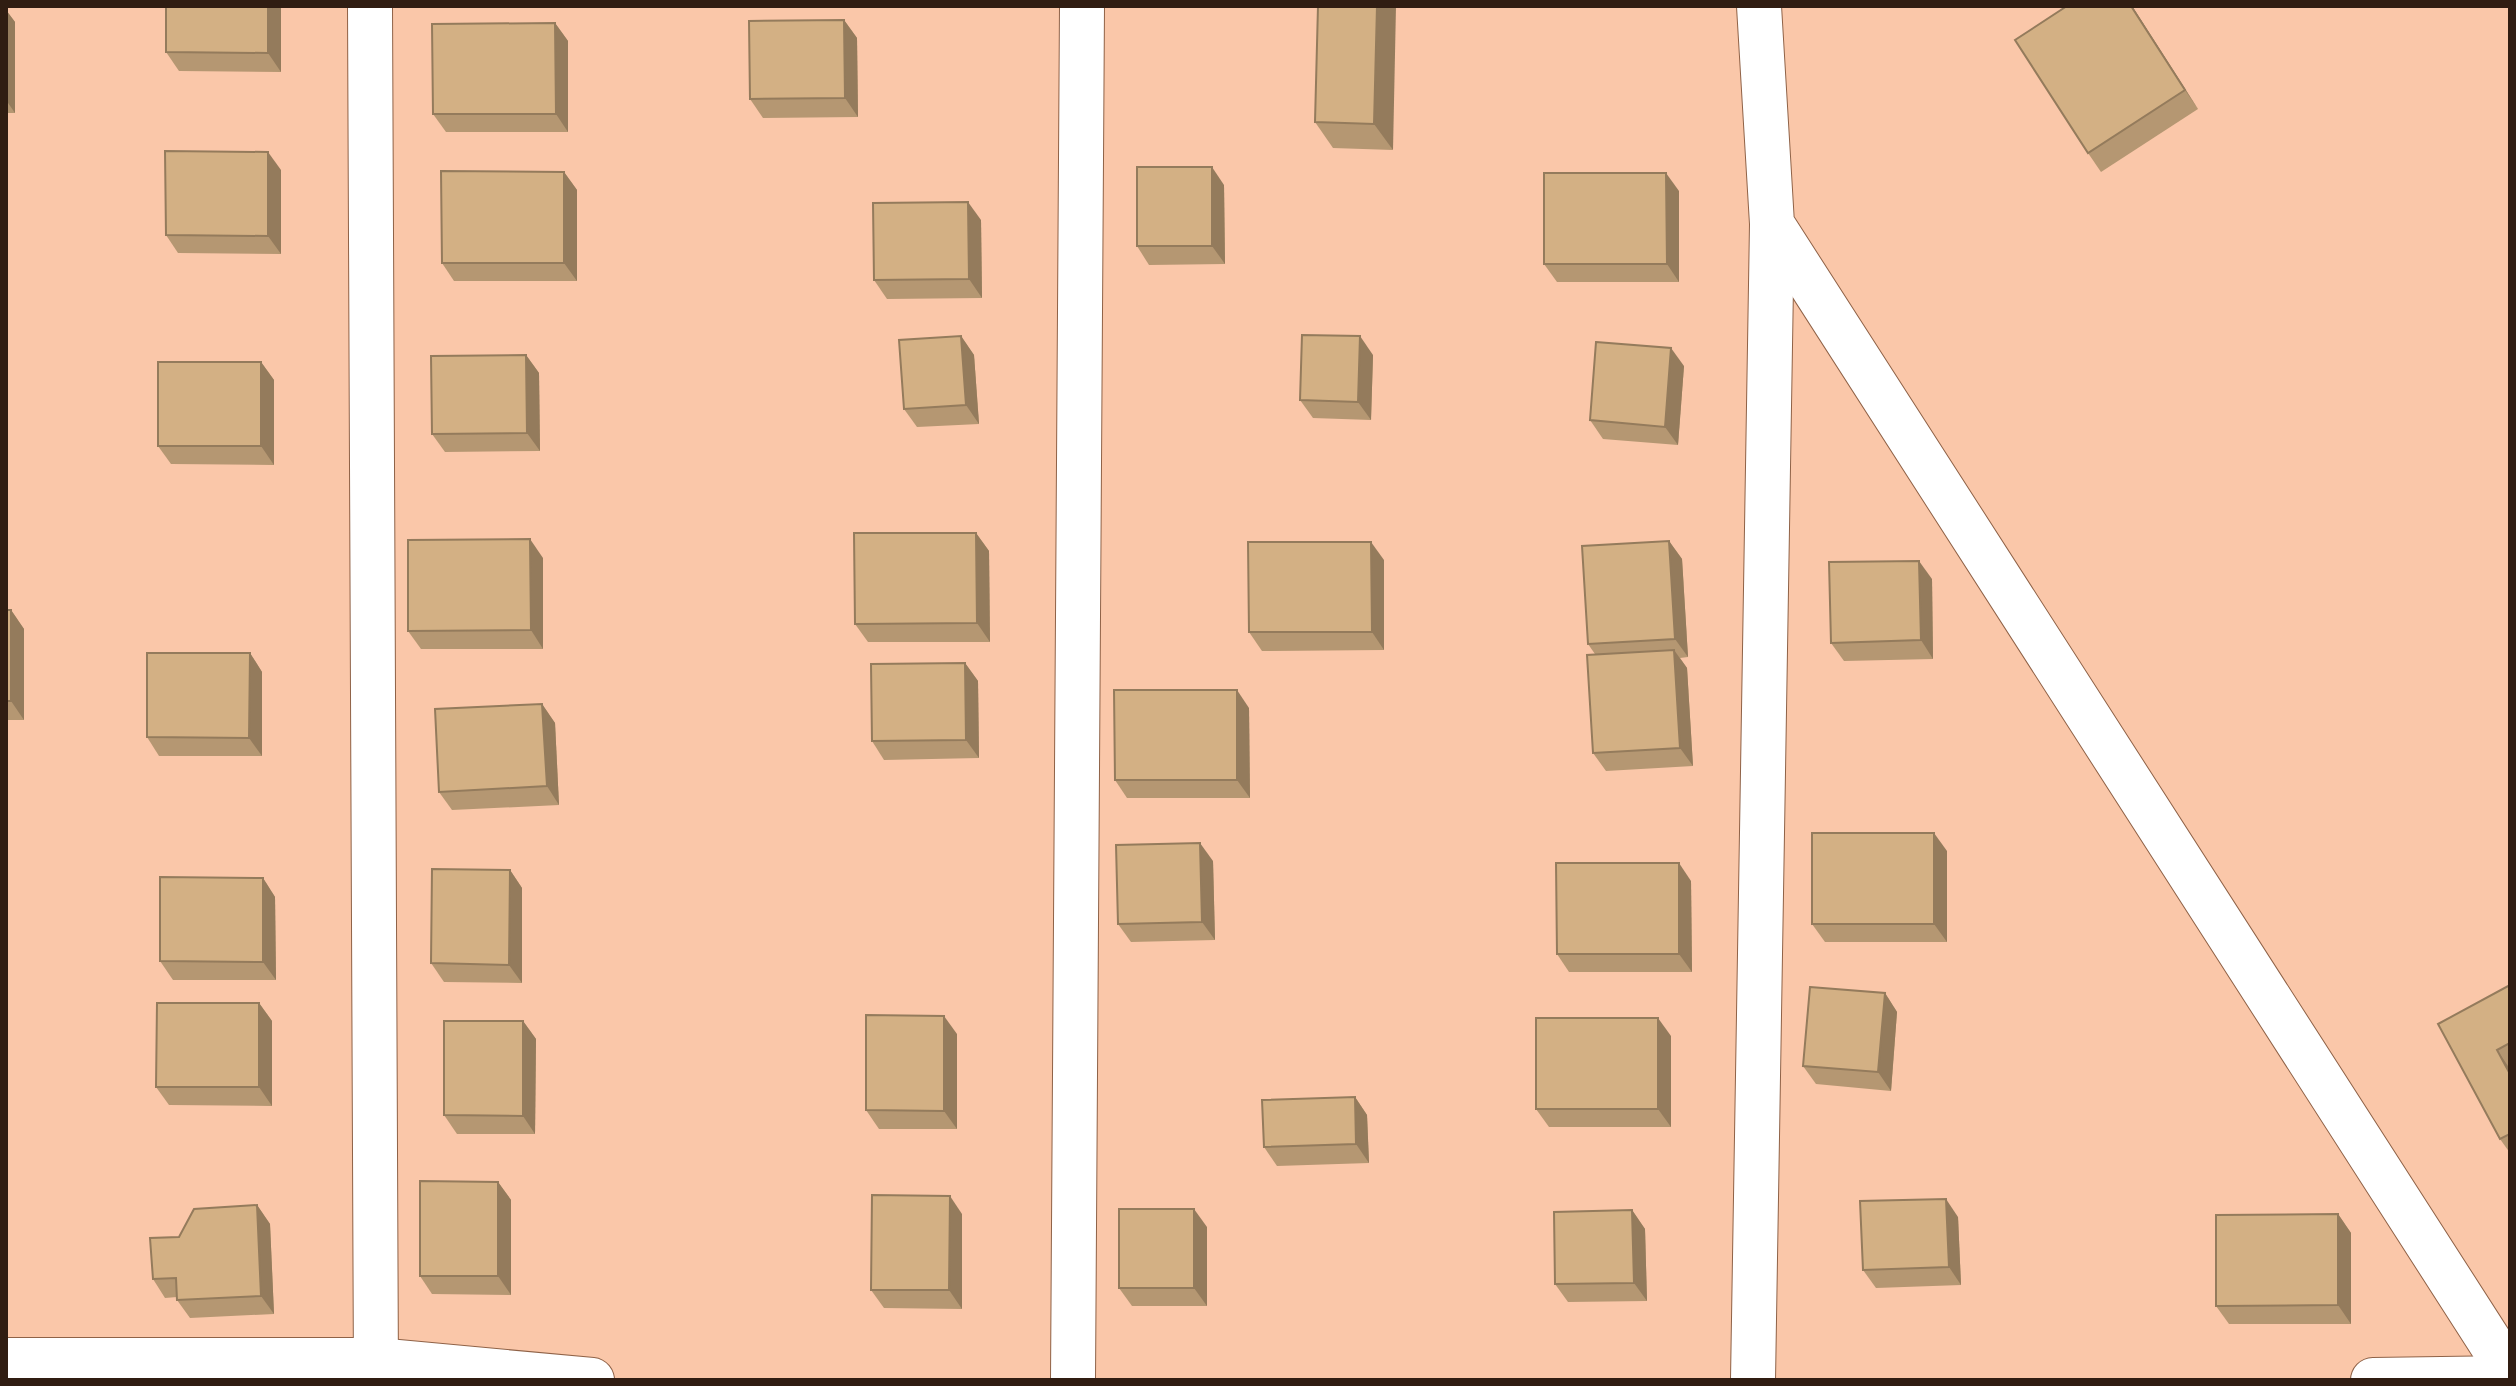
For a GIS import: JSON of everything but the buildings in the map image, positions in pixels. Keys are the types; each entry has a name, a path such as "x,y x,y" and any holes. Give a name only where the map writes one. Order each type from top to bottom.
{"street":[{"path":"370,6 376,1370"},
{"path":"1073,1380 1082,6"},
{"path":"1753,1380 1772,224 1759,6"},
{"path":"1772,224 2510,1376"},
{"path":"6,1360 376,1370 592,1380"},
{"path":"2373,1380 2510,1376"}]}
